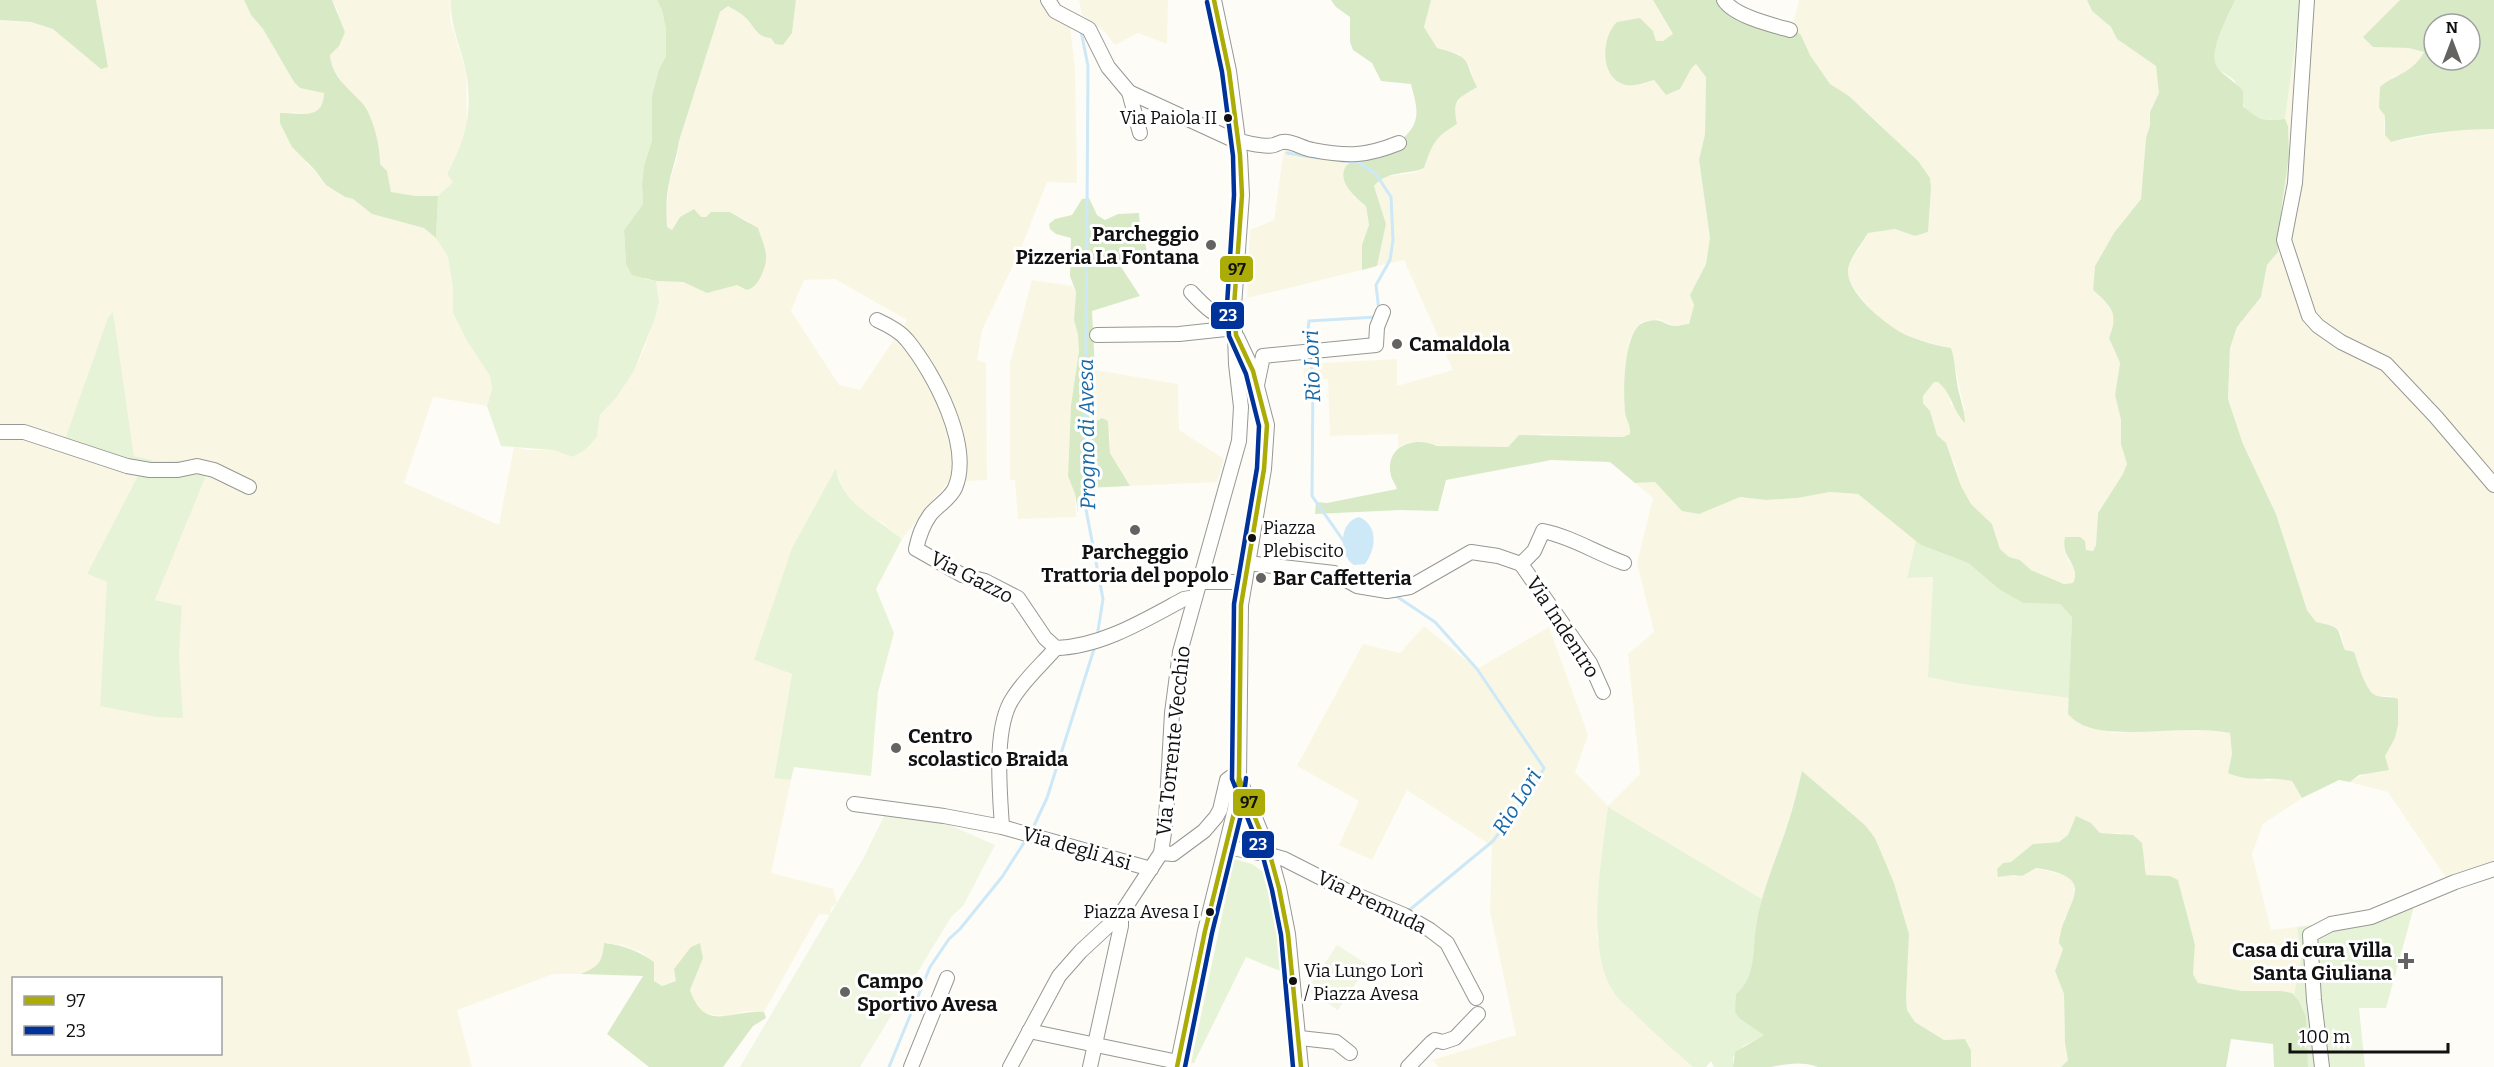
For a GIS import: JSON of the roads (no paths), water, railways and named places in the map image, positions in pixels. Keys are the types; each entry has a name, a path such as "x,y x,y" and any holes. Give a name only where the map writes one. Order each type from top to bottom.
{"street":[{"path":"1048,0 1054,11 1089,29 1108,67 1129,92 1140,133"},
{"name":"Via Torrente Vecchio","path":"1010,1067 1059,976 1120,914 1161,854 1166,819 1172,713 1180,652 1239,441 1241,406 1236,364 1234,306 1242,195 1239,142 1229,71 1214,0"},
{"path":"1724,0 1727,5 1744,14 1790,30"},
{"path":"2307,0 2295,183 2284,229 2284,240 2309,316 2318,327 2341,342 2386,364 2494,484"},
{"path":"1129,92 1239,142 1274,145 1280,141 1312,150 1359,155 1372,154 1399,143"},
{"path":"1029,1031 1177,1064 1205,931 1226,847 1239,778 1243,582 1264,469 1267,425 1253,371 1235,329 1206,308 1191,292"},
{"path":"1257,385 1263,356 1376,345 1377,327 1383,312"},
{"name":"Via Gazzo","path":"877,320 893,328 907,339 940,392 950,411 960,459 954,491 930,515 921,528 916,549 962,575 985,581 1018,598 1045,638 1056,648"},
{"path":"1097,335 1179,334 1235,329"},
{"path":"0,432 24,432 127,466 178,470 197,466 249,487"},
{"name":"Via Indentro","path":"1521,564 1534,551 1543,531 1574,540 1597,553 1623,563"},
{"name":"Via Indentro","path":"1247,562 1334,573 1357,586 1387,591 1410,586 1471,552 1498,556 1521,564 1590,663 1604,692"},
{"path":"1200,582 1243,582"},
{"path":"1056,648 1089,643 1104,638 1184,599 1195,597"},
{"name":"Via degli Asi","path":"1002,827 1003,723 1011,699 1056,648"},
{"path":"1161,854 1173,854 1204,831 1219,813 1227,780 1232,777 1239,778"},
{"path":"1239,778 1270,855 1280,888 1288,934 1300,1038 1301,1067"},
{"name":"Via degli Asi","path":"854,804 944,816 1002,827 1151,869"},
{"name":"Via Premuda","path":"1226,847 1270,855 1404,915 1430,930 1447,943 1476,998"},
{"path":"2322,1067 2314,1000 2310,936 2331,924 2371,917 2455,882 2494,869"},
{"path":"1090,1067 1121,926 1120,914"},
{"path":"911,1067 947,978"},
{"path":"1408,1067 1435,1040 1443,1042 1455,1038 1478,1014"},
{"path":"1300,1038 1336,1042 1350,1053"}],"water":[{"path":"1359,517 1370,526 1374,538 1372,552 1365,564 1354,565 1346,556 1343,536 1348,524"}],"waterway":[{"name":"Progno di Avesa","path":"1081,31 1088,66 1085,504 1103,599 1097,637"},
{"name":"Rio Lori","path":"1287,153 1318,158"},
{"name":"Rio Lori","path":"1342,161 1358,162 1376,174 1391,197 1393,240 1390,260 1376,285 1379,311"},
{"name":"Rio Lori","path":"1308,346 1309,321 1376,317"},
{"name":"Rio Lori","path":"1310,356 1313,376 1312,496 1345,543"},
{"name":"Rio Lori","path":"1396,596 1435,622 1477,669 1544,768 1535,785 1493,841 1407,912"},
{"name":"Progno di Avesa","path":"1032,830 1047,798 1095,646"},
{"name":"Progno di Avesa","path":"889,1067 930,967 949,939 960,929 1002,877 1027,838"}],"place":[{"name":"Via Paiola II","path":"1228,118"},
{"name":"Parcheggio Pizzeria La Fontana","path":"1211,245"},
{"name":"Camaldola","path":"1397,344"},
{"name":"Parcheggio Trattoria del popolo","path":"1135,530"},
{"name":"Piazza Plebiscito","path":"1252,538"},
{"name":"Bar Caffetteria","path":"1261,578"},
{"name":"Centro scolastico Braida","path":"896,748"},
{"name":"Piazza Avesa I","path":"1210,912"},
{"name":"Casa di cura Villa Santa Giuliana","path":"2406,961"},
{"name":"Via Lungo Lorì / Piazza Avesa","path":"1293,981"},
{"name":"Campo Sportivo Avesa","path":"845,992"}]}
